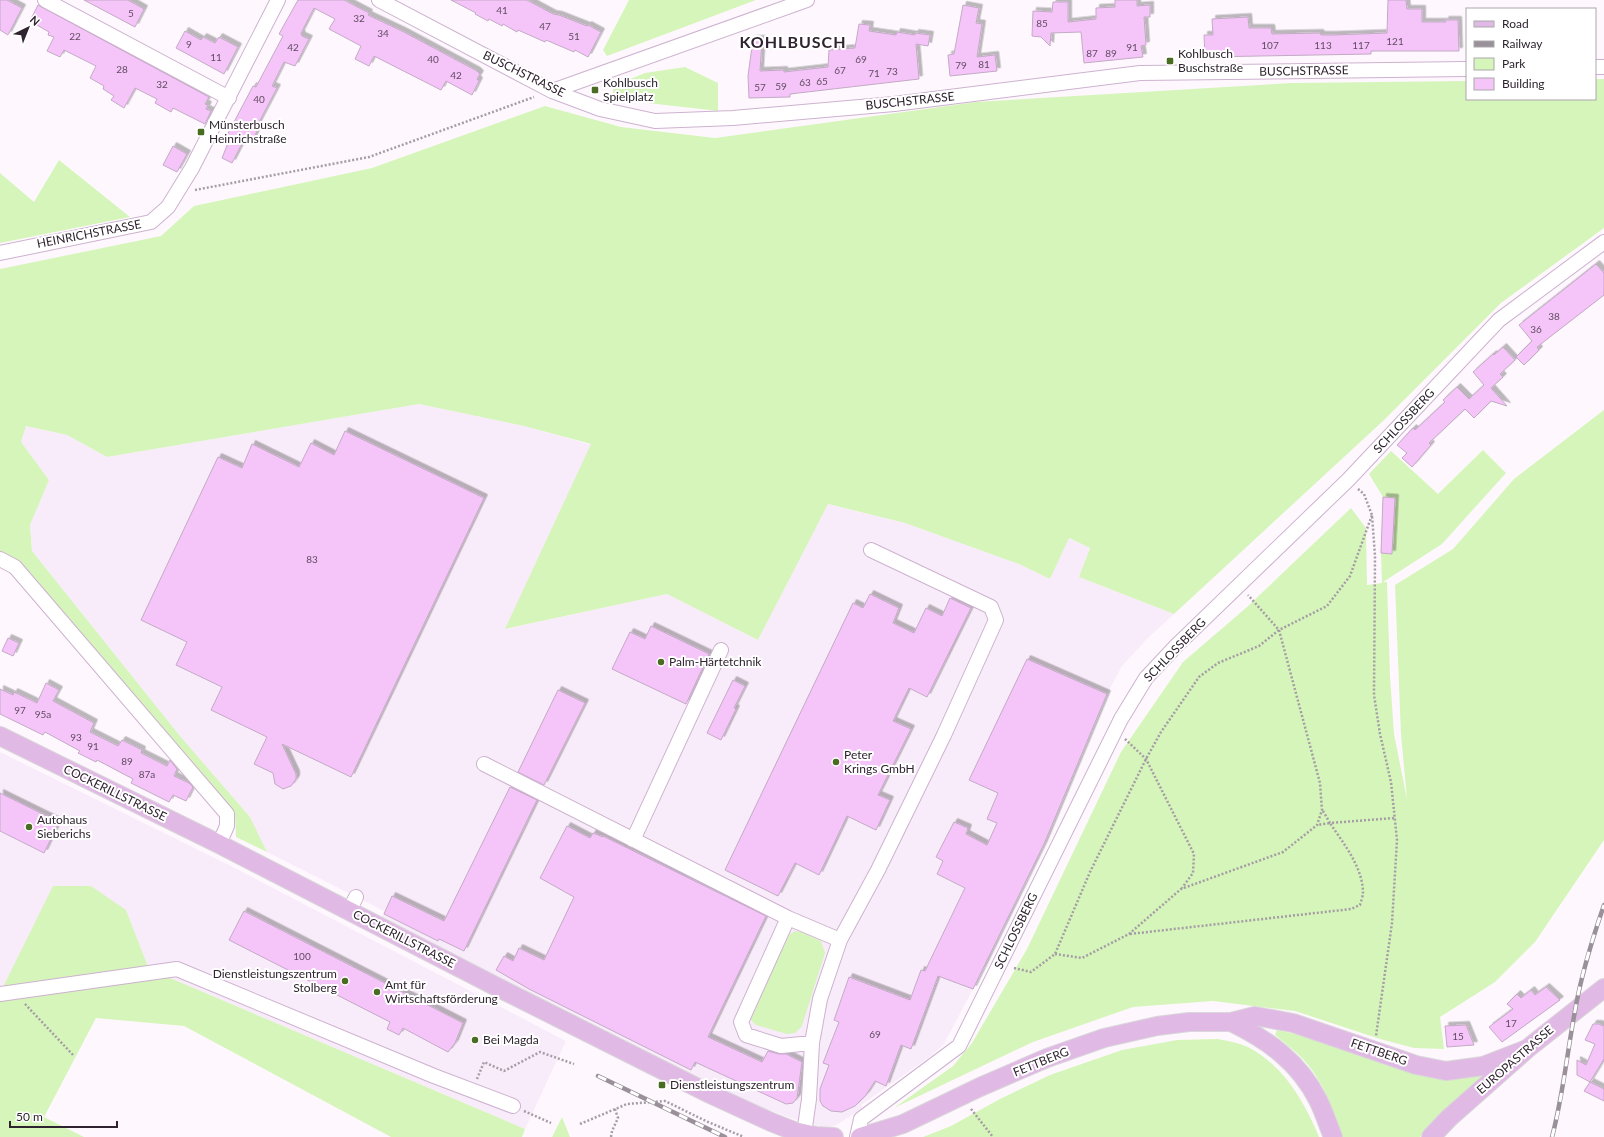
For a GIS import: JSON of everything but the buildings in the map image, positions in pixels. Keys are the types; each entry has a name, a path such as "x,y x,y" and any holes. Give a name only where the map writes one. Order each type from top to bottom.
{"main road":[{"name":"COCKERILLSTRASSE","path":"0,736 219,844 352,904 518,998 710,1094 771,1122 804,1134 834,1137"},
{"name":"EUROPASTRASSE","path":"1430,1137 1449,1118 1528,1049 1604,988"},
{"name":"FETTBERG","path":"858,1137 903,1124 960,1096 1047,1058 1104,1038 1157,1026 1189,1022 1231,1022 1255,1016 1293,1023 1416,1065 1446,1071 1483,1066 1528,1049"},
{"name":"FETTBERG","path":"1231,1022 1255,1034 1278,1050 1302,1074 1318,1100 1333,1137"}],"street":[{"path":"45,0 229,98"},
{"name":"HEINRICHSTRASSE","path":"0,252 151,222 168,207 178,194 229,98 278,0"},
{"name":"BUSCHSTRASSE","path":"379,0 552,90 600,109 654,121 733,118 894,104 1140,73 1466,69"},
{"path":"552,90 807,0"},
{"name":"SCHLOSSBERG","path":"858,1137 861,1118 959,1046 1121,719 1146,678 1176,646 1348,480 1500,320 1604,242"},
{"path":"804,1134 809,1099 812,1043 820,999 840,940 878,870 941,742 996,620 991,607 871,550"},
{"path":"0,559 15,567 227,814 227,826 219,844"},
{"path":"633,840 721,650"},
{"path":"484,764 788,918 840,940"},
{"path":"788,918 741,1022 746,1035 781,1046 812,1043"},
{"path":"0,994 177,969 434,1076 513,1106"}],"path":[{"path":"178,194 369,157 552,90"},
{"path":"1348,480 1364,494 1372,515 1375,556 1374,695 1380,734 1391,782 1397,840 1392,923 1373,1050"},
{"path":"999,964 1031,972 1056,954 1090,872 1146,758 1161,732 1199,677 1218,663 1259,646 1279,630 1327,606 1350,576 1372,515"},
{"path":"1239,585 1279,630 1320,783 1322,810 1318,825"},
{"path":"1056,954 1082,958 1130,934 1181,889 1192,873 1194,854 1146,758 1116,730"},
{"path":"1130,934 1351,909 1360,905 1363,894 1359,872 1322,810"},
{"path":"1181,889 1283,852 1318,825 1394,818"},
{"path":"15,992 74,1056"},
{"path":"472,1090 484,1062 504,1071 540,1052 574,1064"},
{"path":"960,1096 994,1137"},
{"path":"580,1124 627,1104 665,1101 708,1122 744,1137"},
{"path":"611,1137 618,1118 614,1110"},
{"path":"526,1112 551,1123"}],"shaded area":[{"path":"419,404 524,426 592,445 506,629 667,594 758,640 827,504 905,523 1019,564 1050,579 1068,538 1090,548 1079,577 1174,614 1148,638 1122,666 1107,694 1044,843 973,989 944,1044 931,1056 861,1105 863,1108 835,1126 824,1127 805,1123 774,1112 694,1078 382,917 384,911 267,852 250,817 180,736 32,551 30,525 49,480 21,442 26,426 67,435 107,457"},
{"path":"0,752 229,865 566,1041 525,1129 149,969 126,910 3,987 0,987"}],"green space":[{"path":"629,0 756,0 607,56 603,50"},
{"path":"685,67 718,83 718,111 613,99 613,86 645,73"},
{"path":"1596,79 1604,79 1604,228 1501,303 1383,421 1174,614 1079,577 1090,548 1069,538 1050,579 1019,564 905,523 828,504 758,640 667,594 505,629 591,444 524,426 419,404 107,457 67,435 26,426 21,442 49,480 30,525 32,551 180,736 250,817 267,852 236,837 235,815 233,812 0,552 0,269 161,236 194,206 372,168 545,106 621,127 715,138 976,102 1292,83 1466,81 1466,100 1596,100"},
{"path":"59,160 130,217 0,243 0,173 34,202"},
{"path":"1604,410 1604,840 1535,942 1495,982 1440,1017 1444,1049 1414,1048 1380,1039 1295,1011 1213,1001 1133,1007 1033,1042 894,1108 953,1066 972,1043 1027,949 1121,752 1183,662 1247,607 1351,508 1366,528 1367,585 1382,583 1381,553 1383,497 1369,474 1391,451 1438,494 1483,450 1506,473 1442,544 1383,582 1387,582 1390,676 1394,734 1407,799 1401,735 1395,585 1453,549 1514,479"},
{"path":"53,886 91,886 126,910 149,969 525,1129 522,1137 391,1137 184,1026 96,1018 44,1117 84,1137 0,1137 0,1001 4,1000 3,987"},
{"path":"795,931 801,932 821,941 825,953 802,1026 795,1033 787,1034 756,1025 751,1020 751,1013 789,935"},
{"path":"1277,1030 1487,1075 1429,1126 1420,1137 1342,1137 1331,1104 1314,1073 1299,1055 1275,1035"},
{"path":"1218,1039 1248,1047 1272,1064 1282,1074 1307,1110 1319,1137 923,1137 951,1126 1000,1099 1050,1075 1122,1050 1177,1040"},
{"path":"562,1117 570,1137 552,1137"}],"railway":[{"path":"1552,1137 1565,1074 1580,984 1604,905"},
{"path":"598,1076 725,1137"}],"place":[{"name":"Kohlbusch Buschstraße","path":"1170,61"},
{"name":"Kohlbusch Spielplatz","path":"595,90"},
{"name":"Münsterbusch Heinrichstraße","path":"201,132"},
{"name":"Palm-Härtetchnik","path":"661,662"},
{"name":"Peter Krings GmbH","path":"836,762"},
{"name":"Autohaus Sieberichs","path":"29,827"},
{"name":"Dienstleistungszentrum Stolberg","path":"345,981"},
{"name":"Amt für Wirtschaftsförderung","path":"377,992"},
{"name":"Bei Magda","path":"475,1040"},
{"name":"Dienstleistungszentrum","path":"662,1085"}],"district":[{"name":"KOHLBUSCH","path":"793,42"}]}
